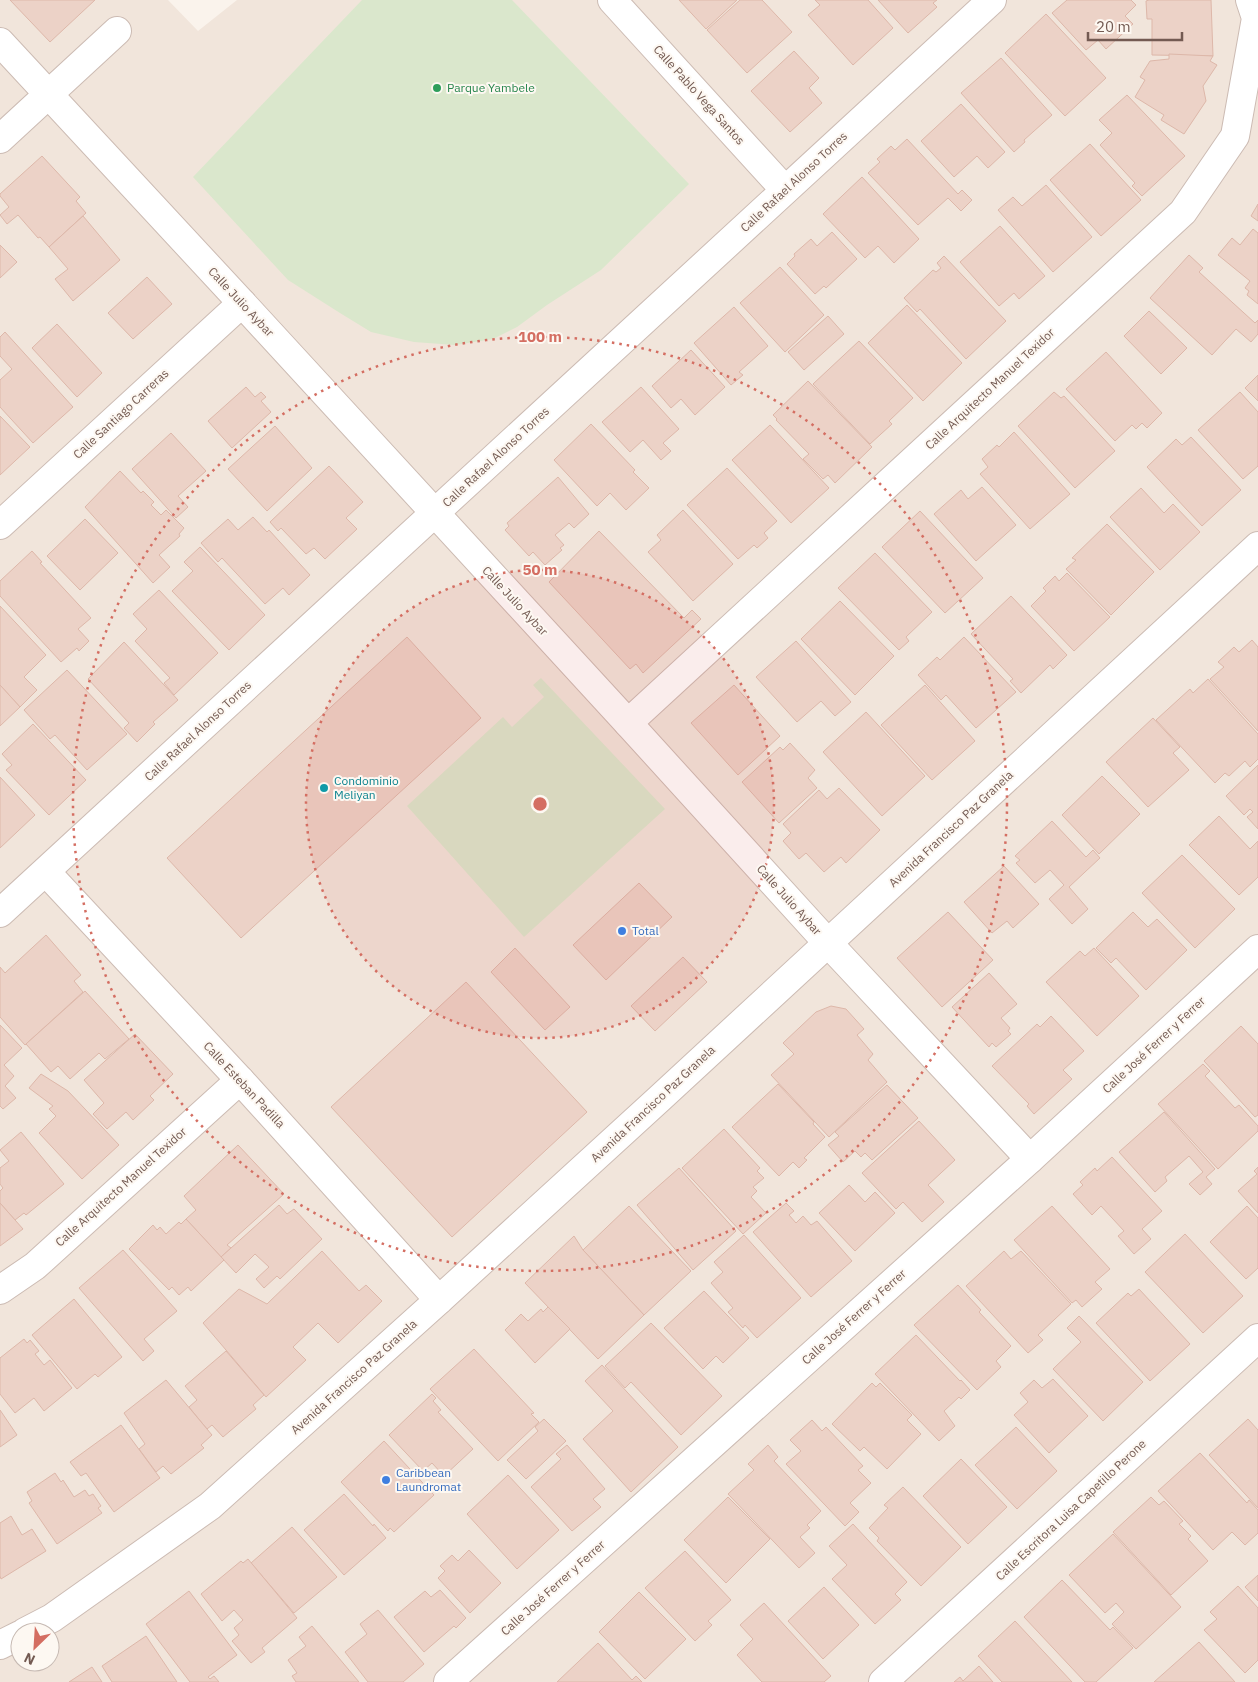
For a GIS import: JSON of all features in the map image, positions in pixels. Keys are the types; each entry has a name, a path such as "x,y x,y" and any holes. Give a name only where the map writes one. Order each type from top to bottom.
{"street":[{"name":"Calle Pablo Vega Santos","path":"612,0 785,190"},
{"name":"Calle Rafael Alonso Torres","path":"0,914 992,0"},
{"name":"Calle Arquitecto Manuel Texidor","path":"628,723 1183,212 1235,136 1256,18 1250,0"},
{"path":"0,139 117,30"},
{"name":"Calle Julio Aybar","path":"0,42 628,723 827,942 1030,1159"},
{"name":"Calle Santiago Carreras","path":"0,525 242,303"},
{"name":"Avenida Francisco Paz Granela","path":"44,1622 210,1506 659,1099 1258,546"},
{"name":"Calle Esteban Padilla","path":"46,872 240,1080 439,1300"},
{"name":"Calle José Ferrer y Ferrer","path":"448,1682 1030,1159 1258,949"},
{"name":"Calle Arquitecto Manuel Texidor","path":"0,1290 35,1266 240,1080"},
{"name":"Calle Escritora Luisa Capetillo Perone","path":"884,1682 1258,1338"}],"shaded area":[{"path":"0,0 168,0 198,31 237,0 1258,0 1258,1682 0,1682"}],"green space":[{"name":"Parque Yambele","path":"362,0 512,0 689,184 601,270 517,327 493,339 455,345 414,342 371,332 288,280 193,177"},
{"path":"541,678 665,809 524,937 407,806 503,717 512,727 544,697 533,685"}],"building":[{"path":"10,0 95,0 50,42"},
{"path":"679,0 737,0 706,29"},
{"path":"740,0 762,0 792,32 747,73 707,30"},
{"path":"815,0 868,0 893,28 853,65 808,15 820,5"},
{"path":"878,0 937,0 933,3 937,7 908,33"},
{"path":"1067,0 1131,0 1136,5 1125,16 1133,24 1106,49 1098,40 1086,50 1052,13"},
{"path":"1211,0 1213,56 1152,55 1152,19 1147,19 1146,1"},
{"path":"1046,14 1106,78 1065,116 1005,53"},
{"path":"794,51 819,78 809,88 822,103 790,132 751,91"},
{"path":"1169,54 1213,56 1210,61 1217,65 1203,86 1206,101 1184,134 1161,120 1164,115 1135,97 1145,80 1140,77 1150,61 1169,59"},
{"path":"1001,58 1052,115 1024,140 1025,142 1014,152 961,93"},
{"path":"1127,95 1185,156 1142,196 1132,186 1135,183 1100,145 1112,133 1099,120"},
{"path":"961,104 1005,152 988,168 977,156 954,177 921,141"},
{"path":"907,139 958,194 962,190 972,200 961,211 948,198 918,225 868,173 880,162 877,159 891,146 895,150"},
{"path":"1090,144 1141,200 1101,236 1050,180"},
{"path":"42,156 80,197 76,201 86,213 49,247 40,237 38,238 18,215 7,224 0,215 9,207 0,194"},
{"path":"862,177 919,239 894,263 878,246 865,258 823,214"},
{"path":"1046,185 1092,237 1053,272 998,210 1013,197 1022,206"},
{"path":"1258,204 1258,221 1251,216"},
{"path":"83,216 120,260 73,301 55,279 68,269 49,247"},
{"path":"1000,226 1045,276 1019,299 1014,293 999,306 960,262"},
{"path":"1253,229 1258,233 1258,304 1247,295 1249,291 1245,288 1250,281 1218,255 1232,238 1240,245"},
{"path":"832,232 857,259 826,288 824,286 815,294 787,264 795,256 794,254 811,239 817,246"},
{"path":"0,245 17,262 0,278"},
{"path":"1189,255 1203,268 1199,272 1255,323 1258,320 1258,334 1251,342 1236,329 1212,355 1150,298"},
{"path":"944,256 1006,321 966,359 920,309 917,312 904,298 933,270 936,272 941,268 937,263"},
{"path":"780,267 824,315 785,352 740,303"},
{"path":"147,277 172,304 133,339 108,313"},
{"path":"907,305 962,363 923,401 868,343"},
{"path":"734,307 768,346 739,372 743,375 731,385 694,343"},
{"path":"1149,311 1187,348 1161,374 1124,336"},
{"path":"828,316 844,334 804,370 788,352"},
{"path":"57,324 102,373 77,397 32,348"},
{"path":"5,332 73,407 33,443 0,407 0,380 12,369 0,356 0,337"},
{"path":"859,341 913,398 889,421 892,424 870,444 813,384"},
{"path":"691,350 725,387 695,415 681,399 671,408 652,386"},
{"path":"1106,352 1162,413 1147,428 1142,423 1136,429 1132,425 1115,441 1066,389"},
{"path":"1258,375 1258,401 1245,388"},
{"path":"808,381 872,447 835,483 828,475 823,479 803,459 809,454 773,415"},
{"path":"246,387 255,397 261,392 266,397 261,401 271,412 232,448 208,421"},
{"path":"641,387 679,429 663,443 671,451 661,460 643,440 630,452 602,422"},
{"path":"1054,392 1061,398 1064,396 1115,451 1075,488 1018,426"},
{"path":"1240,392 1258,412 1258,466 1243,479 1198,430"},
{"path":"0,416 30,447 0,475"},
{"path":"591,424 635,470 633,472 649,488 626,510 610,493 597,506 554,460"},
{"path":"770,425 829,488 791,523 732,460"},
{"path":"275,426 312,468 267,511 228,469"},
{"path":"1014,432 1070,494 1030,529 980,474 988,467 982,459 997,445 999,447"},
{"path":"171,433 206,471 178,496 188,507 176,518 132,469"},
{"path":"1191,437 1241,490 1202,526 1147,467 1176,439 1182,445"},
{"path":"329,466 363,502 346,518 357,529 325,559 314,548 306,554 281,528 278,531 270,522"},
{"path":"727,468 777,521 764,533 768,538 757,548 754,545 738,559 687,505"},
{"path":"120,471 141,493 143,491 154,502 151,505 161,515 166,510 184,528 179,534 180,536 159,555 170,567 153,583 85,507"},
{"path":"558,477 589,514 574,528 569,523 555,535 564,545 560,548 562,550 545,565 533,552 529,556 505,530 509,526 507,523"},
{"path":"982,487 1016,525 976,561 934,514 961,490 968,499"},
{"path":"1141,488 1164,513 1173,504 1200,532 1160,570 1110,517"},
{"path":"683,510 733,564 693,601 648,552 661,540 657,535"},
{"path":"920,511 983,578 945,613 882,547"},
{"path":"253,517 267,532 269,530 310,575 289,595 283,588 265,604 222,558 218,562 201,543 228,519 238,530"},
{"path":"85,519 118,553 80,590 47,556"},
{"path":"1107,524 1154,572 1111,615 1066,569 1076,560 1072,558"},
{"path":"599,531 684,618 692,610 701,619 643,673 636,664 630,669 549,582"},
{"path":"200,547 265,615 229,650 172,591 193,571 184,562"},
{"path":"32,551 42,562 40,563 91,618 78,629 89,641 79,651 77,648 61,662 0,596 0,581"},
{"path":"875,553 932,612 906,637 909,641 899,650 838,588"},
{"path":"1067,573 1110,617 1074,651 1031,606 1046,591 1043,588 1055,576 1059,581"},
{"path":"159,590 218,653 174,695 164,683 170,678 135,641 147,629 133,614"},
{"path":"1011,596 1067,655 1053,669 1050,665 1021,693 1010,681 1013,679 971,634"},
{"path":"840,601 894,656 855,695 801,639"},
{"path":"0,606 46,655 24,677 37,690 20,707 0,685"},
{"name":"Condominio Meliyan","path":"407,637 481,718 241,938 167,858"},
{"path":"964,637 1016,692 976,728 946,695 941,700 918,675 937,657 940,660"},
{"path":"1252,640 1258,647 1258,731 1210,679 1224,667 1218,662 1234,647 1239,652"},
{"path":"796,641 851,702 835,716 821,701 797,722 756,677"},
{"path":"124,642 178,700 153,722 155,724 137,742 124,728 129,723 88,679"},
{"path":"67,670 127,734 87,770 55,735 50,739 24,710"},
{"path":"1208,679 1258,734 1258,759 1250,767 1245,761 1229,776 1225,773 1215,783 1156,720 1190,689 1193,693"},
{"path":"0,685 20,707 0,726"},
{"path":"734,685 780,736 738,775 691,723"},
{"path":"925,685 975,741 932,780 881,725"},
{"path":"866,712 925,776 882,816 823,752"},
{"path":"1153,718 1180,747 1173,753 1189,770 1148,807 1106,762"},
{"path":"33,724 86,780 49,815 6,770 12,765 2,754"},
{"path":"790,743 815,770 808,778 817,788 779,823 742,782 780,747 783,750"},
{"path":"1258,765 1258,829 1247,817 1253,812 1250,809 1244,815 1226,796"},
{"path":"1102,776 1140,814 1099,854 1062,815"},
{"path":"0,777 35,815 0,848"},
{"path":"839,788 880,830 846,863 841,857 824,872 806,853 799,859 783,841 791,833 783,824 819,790 827,799"},
{"path":"1219,816 1250,849 1258,841 1258,877 1239,895 1189,845"},
{"path":"1052,821 1086,857 1093,850 1100,858 1069,887 1088,909 1072,924 1049,899 1064,885 1050,870 1035,883 1016,863 1020,860 1015,856"},
{"path":"1182,855 1235,909 1195,948 1142,893"},
{"path":"1004,866 1039,904 1013,928 1007,921 992,933 964,902"},
{"name":"Total","path":"639,883 672,917 606,980 573,945"},
{"path":"948,912 993,960 942,1007 897,958"},
{"path":"1133,912 1148,927 1157,919 1187,950 1146,990 1116,958 1111,963 1096,948"},
{"path":"46,935 81,975 74,981 83,992 25,1045 0,1017 0,967 5,973"},
{"path":"515,948 570,1007 545,1030 491,972"},
{"path":"1094,948 1139,996 1097,1036 1046,982 1080,951 1085,956"},
{"path":"683,957 707,982 655,1031 631,1006"},
{"path":"989,973 1017,1004 1001,1018 1010,1028 1008,1031 1011,1034 996,1047 992,1043 989,1047 952,1007"},
{"path":"466,982 587,1112 452,1237 331,1107"},
{"path":"85,991 129,1039 105,1059 99,1053 70,1079 58,1066 51,1072 26,1044"},
{"path":"831,1006 846,1009 864,1029 857,1035 873,1054 868,1060 887,1082 829,1137 771,1075 794,1054 783,1043 816,1012"},
{"path":"1051,1016 1084,1051 1063,1070 1072,1079 1034,1114 1027,1106 1029,1104 992,1066 1037,1024 1040,1027"},
{"path":"0,1025 22,1048 4,1065 14,1076 5,1086 16,1098 3,1109 0,1106"},
{"path":"1241,1026 1258,1044 1258,1115 1255,1117 1204,1061"},
{"path":"135,1034 173,1074 150,1096 154,1100 133,1120 126,1112 107,1129 93,1114 104,1103 84,1080"},
{"path":"1203,1064 1210,1071 1205,1076 1235,1108 1239,1105 1258,1126 1258,1131 1218,1169 1158,1104"},
{"path":"41,1074 68,1091 119,1145 82,1179 39,1133 56,1116 49,1109 53,1106 29,1088"},
{"path":"778,1084 814,1122 813,1124 825,1137 804,1158 807,1160 799,1168 793,1162 779,1176 732,1127"},
{"path":"887,1085 918,1118 872,1160 865,1153 861,1157 855,1151 843,1162 828,1145 839,1136 835,1132"},
{"path":"1164,1112 1215,1169 1206,1177 1212,1184 1200,1195 1189,1184 1203,1172 1189,1156 1165,1177 1167,1181 1155,1192 1119,1152"},
{"path":"919,1121 955,1160 928,1185 944,1202 922,1222 903,1202 896,1209 862,1173"},
{"path":"724,1129 760,1168 757,1171 764,1178 753,1187 757,1191 751,1197 766,1213 743,1234 682,1168"},
{"path":"21,1132 64,1184 26,1215 24,1213 15,1220 0,1203 0,1191 3,1188 0,1184 0,1168 9,1161 0,1150"},
{"path":"238,1145 284,1194 227,1245 231,1248 221,1257 186,1219 196,1210 184,1196"},
{"path":"1112,1157 1162,1211 1142,1229 1151,1239 1134,1254 1118,1236 1124,1231 1101,1206 1092,1215 1073,1194 1083,1185 1080,1182 1095,1168 1097,1171"},
{"path":"1258,1167 1258,1213 1238,1191 1257,1174 1254,1171"},
{"path":"679,1168 736,1231 693,1270 637,1205"},
{"path":"849,1185 865,1202 875,1192 895,1213 855,1251 819,1213"},
{"path":"0,1203 23,1229 0,1246"},
{"path":"786,1203 794,1211 789,1215 796,1223 803,1216 811,1225 817,1221 852,1261 811,1297 753,1232"},
{"path":"279,1205 287,1214 294,1209 322,1239 280,1279 277,1276 264,1288 256,1279 269,1267 255,1254 236,1273 221,1257"},
{"path":"629,1206 691,1271 644,1315 583,1250"},
{"path":"1052,1206 1110,1269 1095,1282 1102,1289 1082,1307 1076,1300 1072,1303 1014,1240"},
{"path":"1247,1206 1258,1218 1258,1268 1246,1279 1210,1242"},
{"path":"186,1219 224,1260 191,1291 188,1287 179,1295 172,1287 169,1290 129,1249 153,1225 157,1230 160,1227 166,1234 179,1222 181,1224"},
{"path":"1185,1234 1243,1296 1203,1333 1145,1272"},
{"path":"744,1235 801,1298 757,1338 745,1325 743,1328 728,1312 733,1308 711,1283 723,1272 714,1262"},
{"path":"574,1236 583,1250 644,1315 598,1359 525,1283"},
{"path":"123,1250 177,1311 144,1339 154,1351 143,1361 79,1288"},
{"path":"322,1251 359,1291 366,1285 382,1301 338,1343 318,1323 293,1347 306,1360 266,1397 203,1323 239,1289 267,1304"},
{"path":"1004,1251 1011,1259 1021,1251 1071,1304 1038,1335 1043,1340 1028,1353 966,1286"},
{"path":"958,1285 981,1310 979,1312 1011,1346 996,1361 1001,1367 977,1390 914,1325"},
{"path":"1139,1289 1190,1344 1150,1381 1096,1323 1128,1293 1131,1296"},
{"path":"704,1291 749,1338 723,1363 716,1356 703,1369 664,1328"},
{"path":"74,1299 122,1357 98,1377 95,1374 77,1389 32,1335"},
{"path":"548,1307 570,1329 535,1363 505,1330 521,1314 528,1321 541,1309 543,1312"},
{"path":"1079,1316 1143,1382 1103,1421 1053,1369 1081,1342 1067,1328"},
{"path":"651,1323 722,1396 681,1435 631,1382 625,1388 605,1366"},
{"path":"916,1335 970,1390 944,1411 955,1426 939,1441 875,1374"},
{"path":"24,1339 27,1343 30,1340 39,1351 35,1354 44,1365 50,1360 72,1388 44,1411 34,1398 15,1413 0,1394 0,1358"},
{"path":"474,1349 534,1413 531,1414 539,1422 498,1461 430,1389"},
{"path":"226,1351 264,1395 253,1405 256,1409 223,1437 212,1425 207,1429 189,1407 197,1400 185,1386"},
{"path":"602,1365 678,1447 631,1492 583,1439 613,1411 585,1381"},
{"path":"1053,1379 1088,1416 1049,1453 1014,1415 1028,1402 1020,1393 1034,1380 1042,1388"},
{"path":"166,1380 212,1435 201,1445 204,1448 171,1474 163,1466 156,1472 139,1449 145,1444 124,1413"},
{"path":"872,1383 876,1387 880,1383 912,1415 907,1420 921,1434 887,1469 864,1447 860,1451 832,1424"},
{"path":"432,1394 436,1398 433,1401 441,1410 438,1412 473,1449 444,1476 432,1463 423,1471 389,1435"},
{"path":"0,1410 17,1435 0,1447"},
{"path":"544,1419 566,1441 526,1479 507,1460 538,1431 535,1427"},
{"path":"1248,1419 1258,1430 1258,1508 1209,1455"},
{"path":"812,1420 822,1431 826,1427 863,1466 858,1470 871,1483 850,1503 859,1512 845,1526 786,1464 801,1451 790,1440"},
{"path":"121,1425 160,1478 114,1512 86,1473 81,1476 70,1462"},
{"path":"1016,1427 1057,1471 1017,1509 975,1465"},
{"path":"384,1441 434,1495 394,1532 390,1528 388,1531 341,1482"},
{"path":"567,1445 605,1489 593,1499 601,1507 572,1531 531,1487 561,1459 556,1454"},
{"path":"768,1445 778,1457 774,1461 821,1511 807,1525 810,1528 800,1537 815,1553 799,1568 728,1494 754,1470 748,1464"},
{"path":"1200,1453 1247,1503 1249,1500 1258,1510 1258,1533 1245,1545 1232,1532 1213,1550 1158,1491"},
{"path":"961,1459 1007,1507 968,1544 923,1496"},
{"path":"55,1473 61,1482 63,1480 74,1497 85,1490 89,1496 93,1494 101,1506 98,1508 102,1513 57,1544 29,1503 32,1501 27,1492"},
{"path":"508,1475 559,1530 517,1569 467,1514"},
{"path":"903,1487 961,1547 921,1586 877,1541 879,1538 869,1528 888,1508 884,1505"},
{"path":"344,1494 386,1538 344,1575 304,1530"},
{"path":"728,1497 770,1539 726,1583 684,1540"},
{"path":"1151,1497 1159,1505 1164,1501 1183,1521 1179,1524 1191,1536 1188,1539 1208,1561 1171,1595 1113,1532"},
{"path":"11,1516 22,1535 32,1529 46,1551 1,1579 0,1523"},
{"path":"853,1524 907,1582 895,1594 901,1600 875,1624 832,1579 847,1565 829,1546"},
{"path":"292,1527 337,1577 294,1613 251,1563"},
{"path":"1113,1534 1181,1607 1136,1649 1112,1624 1124,1612 1116,1603 1105,1613 1069,1575"},
{"path":"469,1550 501,1583 470,1613 438,1578 445,1571 440,1566 452,1555 458,1561"},
{"path":"685,1551 731,1600 708,1621 712,1625 695,1641 645,1588"},
{"path":"248,1559 297,1618 262,1648 265,1652 251,1663 232,1641 239,1635 234,1628 243,1620 234,1610 222,1621 201,1594 241,1561 243,1563"},
{"path":"1258,1575 1258,1601 1245,1587"},
{"path":"1062,1580 1110,1630 1113,1627 1133,1648 1096,1682 1085,1682 1024,1617"},
{"path":"1238,1586 1258,1608 1258,1660 1245,1673 1204,1630 1217,1619 1210,1612"},
{"path":"824,1587 859,1625 823,1659 788,1621"},
{"path":"440,1590 466,1618 424,1652 394,1617 425,1591 431,1597"},
{"path":"189,1591 237,1655 208,1677 210,1679 214,1676 219,1682 190,1682 146,1624"},
{"path":"639,1592 686,1639 645,1679 599,1632"},
{"path":"764,1603 831,1676 824,1682 762,1682 737,1655 753,1639 740,1625"},
{"path":"378,1610 424,1664 403,1682 368,1682 345,1652 367,1634 360,1624"},
{"path":"1015,1621 1072,1682 1002,1682 978,1656"},
{"path":"312,1626 359,1682 296,1682 292,1676 297,1673 288,1660 306,1646 299,1637"},
{"path":"146,1636 177,1682 112,1682 102,1666"},
{"path":"1199,1642 1235,1682 1154,1682"},
{"path":"598,1643 632,1680 636,1676 642,1682 557,1682"},
{"path":"979,1666 993,1682 954,1682 960,1677 963,1681"},
{"path":"92,1667 102,1682 69,1682"}],"place":[{"name":"Parque Yambele","path":"437,88"},
{"name":"Condominio Meliyan","path":"324,788"},
{"name":"Total","path":"622,931"},
{"name":"Caribbean Laundromat","path":"386,1480"}]}
